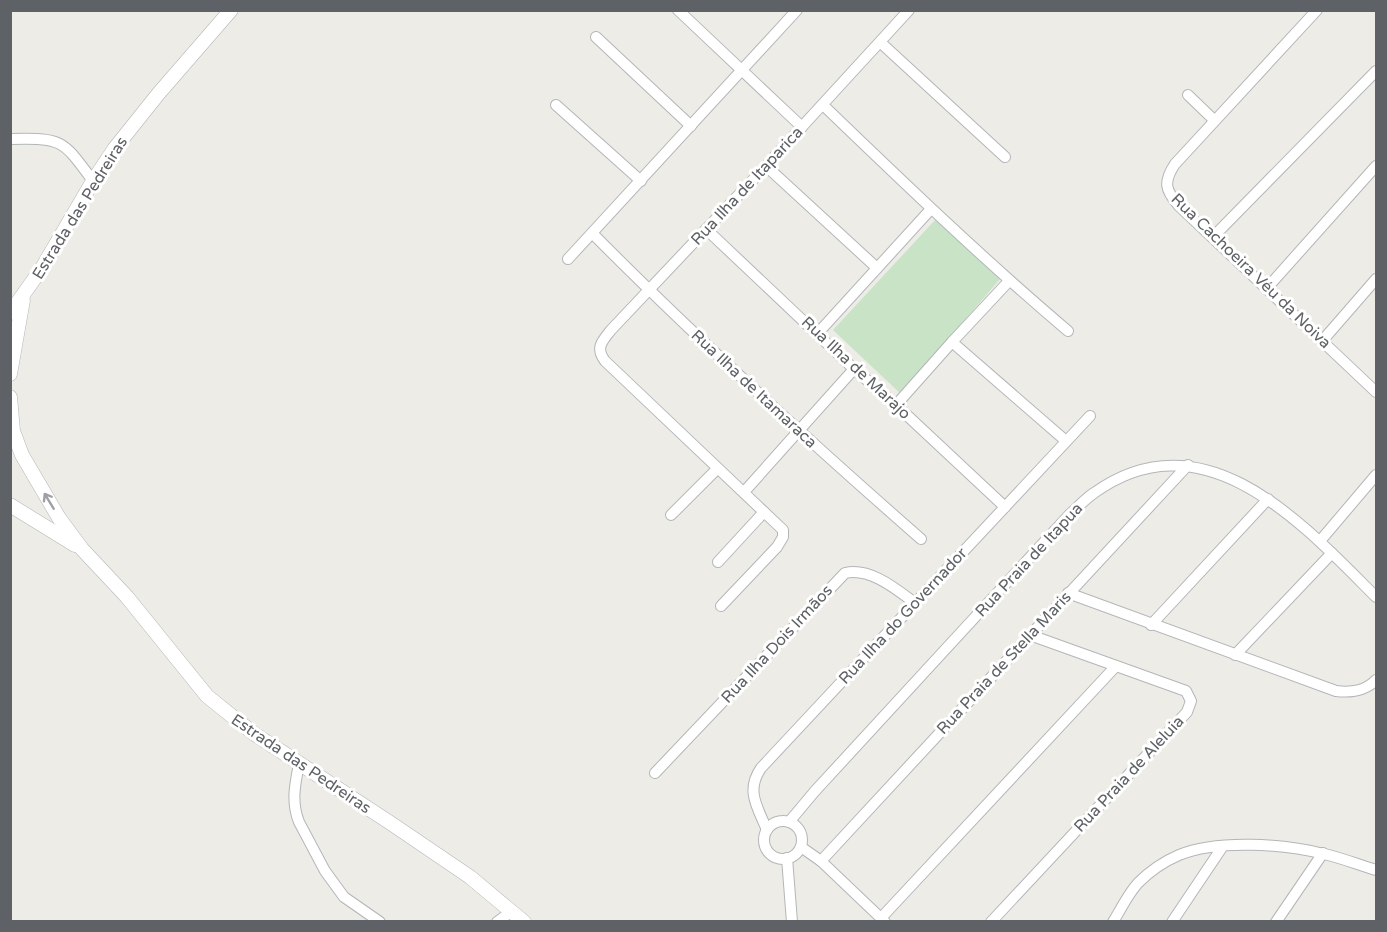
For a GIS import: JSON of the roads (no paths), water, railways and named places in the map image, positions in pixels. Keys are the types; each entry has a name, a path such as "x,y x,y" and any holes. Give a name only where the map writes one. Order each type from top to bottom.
{"street":[{"name":"Estrada das Pedreiras","path":"23,298 93,181 159,93 231,10"},
{"path":"678,10 802,127"},
{"name":"Rua Ilha de Itaparica","path":"717,469 608,364 599,351 602,341 909,10"},
{"name":"Rua Cachoeira Véu da Noiva","path":"1317,10 1214,120 1175,164 1166,180 1173,199 1376,392"},
{"path":"568,259 796,11"},
{"path":"596,37 691,126"},
{"path":"880,42 1005,157"},
{"path":"1213,237 1377,71"},
{"path":"1188,95 1214,120"},
{"path":"556,105 641,181"},
{"path":"823,105 931,210 1068,331"},
{"path":"10,139 57,141 69,149 93,181"},
{"path":"766,166 877,268"},
{"path":"1267,288 1377,166"},
{"path":"818,333 931,210"},
{"name":"Rua Ilha de Marajo","path":"706,229 1005,507"},
{"name":"Rua Ilha de Itamaraca","path":"593,234 648,290 799,432 921,539"},
{"path":"1323,340 1377,279"},
{"path":"896,405 1009,281"},
{"path":"10,313 23,298"},
{"path":"10,374 23,298"},
{"path":"952,342 1066,441"},
{"path":"744,492 854,369"},
{"path":"10,396 14,445 10,458"},
{"name":"Rua Ilha do Governador","path":"767,830 754,798 754,781 757,774 1090,416"},
{"name":"Estrada das Pedreiras","path":"12,427 22,455 59,518 82,549 127,597 207,696 253,733 470,877 524,921"},
{"name":"Rua Praia de Itapua","path":"789,822 1053,532 1093,493 1119,479 1150,467 1188,465 1220,473 1246,486 1268,499 1320,541 1377,597"},
{"name":"Rua Praia de Stella Maris","path":"821,861 1188,465"},
{"path":"671,515 717,469 783,530 781,542 721,606"},
{"path":"1320,541 1373,489 1377,475"},
{"path":"1151,625 1268,499"},
{"name":"Estrada das Pedreiras","path":"10,505 82,549"},
{"path":"718,562 764,512"},
{"path":"1234,655 1332,553"},
{"name":"Rua Ilha Dois Irmãos","path":"655,773 845,573 853,572 877,578 915,603"},
{"path":"1068,593 1336,692 1356,692 1377,680"},
{"name":"Rua Praia de Aleluia","path":"991,921 1190,707 1191,698 1186,692 1030,635"},
{"path":"801,847 821,861 883,920 1116,666"},
{"path":"299,764 294,791 299,822 325,871 344,897 380,921"},
{"path":"789,822 799,829 801,847 798,852 787,858 774,857 764,842 767,830 776,823 789,822"},
{"path":"1172,921 1223,846"},
{"path":"1113,921 1137,884 1178,855 1196,849 1223,846 1277,847 1323,853 1377,870"},
{"path":"1276,921 1323,853"},
{"path":"787,858 792,921"},
{"path":"497,921 512,911"}]}
